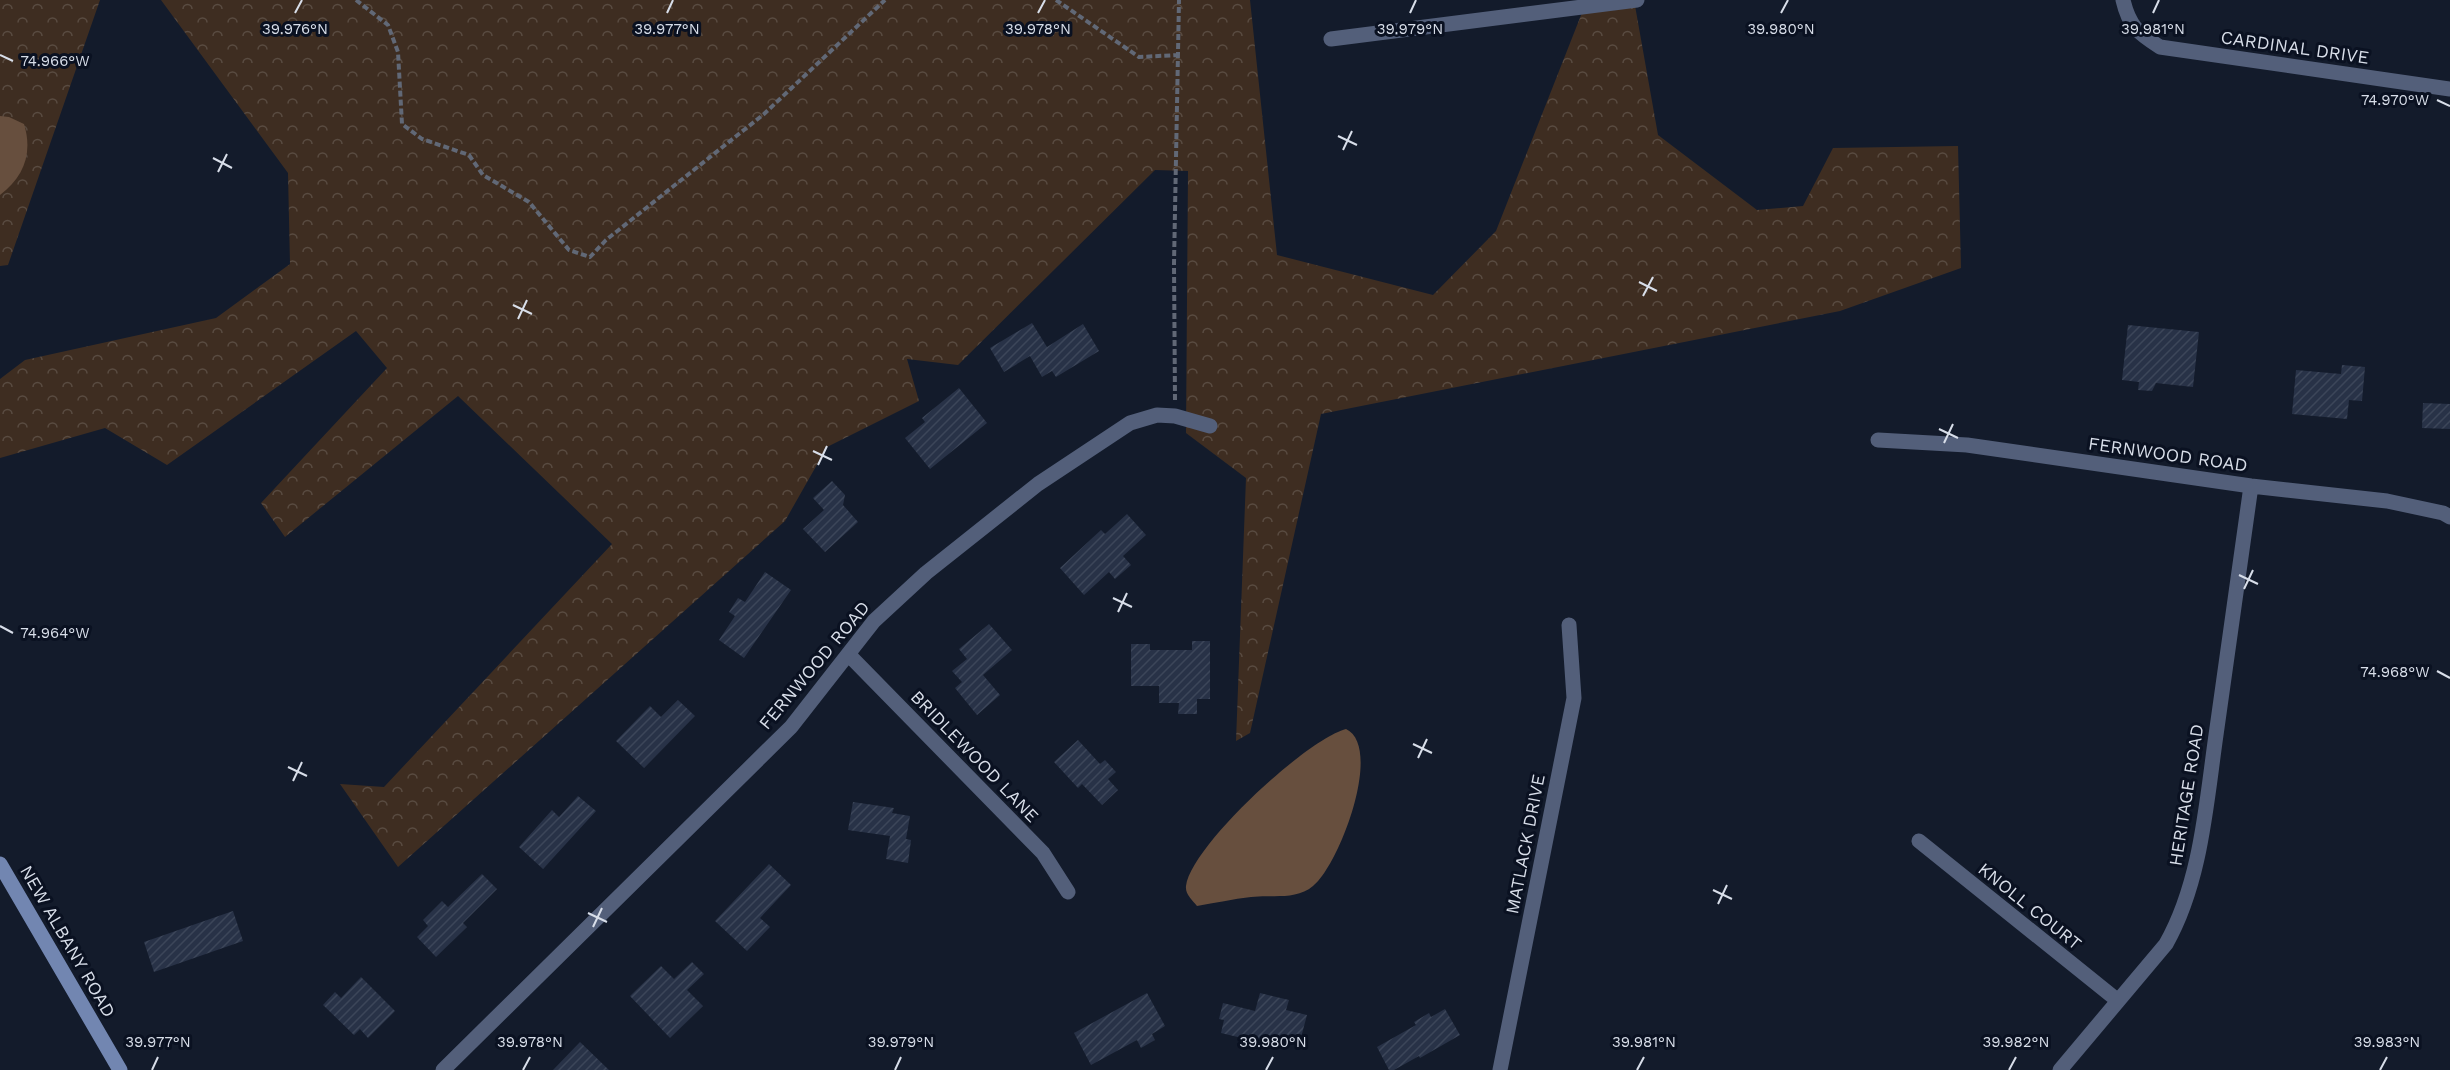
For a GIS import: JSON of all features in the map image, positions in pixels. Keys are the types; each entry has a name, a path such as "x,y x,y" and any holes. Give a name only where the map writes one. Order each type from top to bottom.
{"main road":[{"name":"NEW ALBANY ROAD","path":"0,864 120,1070"}],"street":[{"path":"1331,39 1636,0"},
{"name":"CARDINAL DRIVE","path":"2123,0 2127,18 2141,35 2160,46 2450,89"},
{"name":"FERNWOOD ROAD","path":"442,1070 790,727 874,621 926,573 1038,484 1130,423 1157,415 1175,416 1210,426"},
{"name":"FERNWOOD ROAD","path":"1878,440 1967,445 2252,486 2387,501 2444,513 2450,517"},
{"name":"HERITAGE ROAD","path":"2060,1070 2166,944 2178,922 2193,875 2206,799 2252,486"},
{"name":"MATLACK DRIVE","path":"1500,1070 1574,698 1569,625"},
{"name":"BRIDLEWOOD LANE","path":"848,654 1043,854 1068,892"},
{"name":"KNOLL COURT","path":"1919,841 2117,1000"}],"path":[{"path":"356,0 388,25 398,52 402,124 422,139 469,154 483,175 529,202 569,250 590,257 606,240 764,114 885,0"},
{"path":"1056,0 1139,57 1178,55"},
{"path":"1175,416 1174,264 1179,0"}],"green space":[{"path":"0,0 100,0 8,265 0,266"},
{"path":"161,0 1250,0 1277,255 1433,295 1496,231 1587,0 1634,0 1658,135 1757,210 1803,206 1833,148 1958,146 1961,268 1840,311 1321,414 1250,733 1236,741 1246,478 1186,433 1188,171 1155,170 958,365 907,359 919,401 827,447 785,521 398,867 340,784 384,787 612,544 458,396 285,537 261,503 387,368 356,331 167,465 105,428 0,458 0,379 25,360 216,318 290,264 288,173"}],"shaded area":[{"path":"0,116 9,117 24,124 27,135 27,154 21,172 0,195"},
{"path":"1346,729 1357,740 1361,758 1354,807 1334,856 1313,886 1299,894 1259,896 1197,906 1188,894 1186,886 1193,868 1229,821 1253,796 1305,752 1328,737"}],"building":[{"path":"1032,323 1047,347 1083,324 1099,351 1056,377 1052,371 1042,377 1030,356 1004,372 990,348"},
{"path":"2128,325 2199,332 2193,387 2156,383 2152,391 2138,390 2139,382 2122,380"},
{"path":"2342,365 2365,367 2362,401 2349,400 2347,419 2292,414 2296,370 2341,374"},
{"path":"959,388 987,423 930,469 905,438 925,422 922,418"},
{"path":"2423,403 2450,404 2450,429 2422,428"},
{"path":"832,481 845,495 843,505 858,522 825,552 803,529 824,510 813,498"},
{"path":"1127,514 1146,535 1123,556 1131,565 1115,579 1109,572 1084,595 1060,568 1101,530 1105,534"},
{"path":"765,572 791,590 744,658 719,640 735,616 729,612 738,598 745,602"},
{"path":"989,624 1012,650 983,675 1000,695 977,715 955,688 962,682 952,671 967,659 959,649"},
{"path":"1192,641 1210,641 1210,699 1197,699 1197,714 1178,714 1179,703 1159,703 1159,686 1131,686 1131,644 1150,644 1150,650 1192,650"},
{"path":"678,700 695,716 644,768 616,741 650,706 661,717"},
{"path":"1078,740 1100,764 1105,760 1116,772 1108,779 1118,790 1102,805 1082,784 1078,788 1054,762"},
{"path":"578,796 596,811 543,869 519,847 552,810 559,817"},
{"path":"853,802 894,808 892,813 910,816 906,839 911,840 908,863 886,859 890,836 848,830"},
{"path":"769,864 791,885 760,918 770,927 747,951 715,921"},
{"path":"482,874 497,889 463,923 467,927 436,957 417,937 428,926 423,920 442,901 448,907"},
{"path":"233,911 243,941 154,972 144,942"},
{"path":"692,962 704,974 687,990 703,1006 670,1038 630,996 661,966 674,979"},
{"path":"361,977 395,1011 368,1038 360,1029 354,1035 323,1005 335,992 341,998"},
{"path":"1147,993 1165,1026 1152,1034 1155,1040 1141,1048 1137,1040 1091,1065 1074,1033"},
{"path":"1260,993 1289,1000 1286,1010 1307,1015 1299,1045 1268,1038 1267,1044 1221,1033 1224,1020 1219,1019 1223,1003 1255,1011"},
{"path":"1445,1009 1460,1035 1420,1058 1419,1056 1394,1070 1389,1070 1377,1047 1416,1025 1414,1022 1429,1013 1431,1017"},
{"path":"580,1042 609,1070 553,1070"}]}
